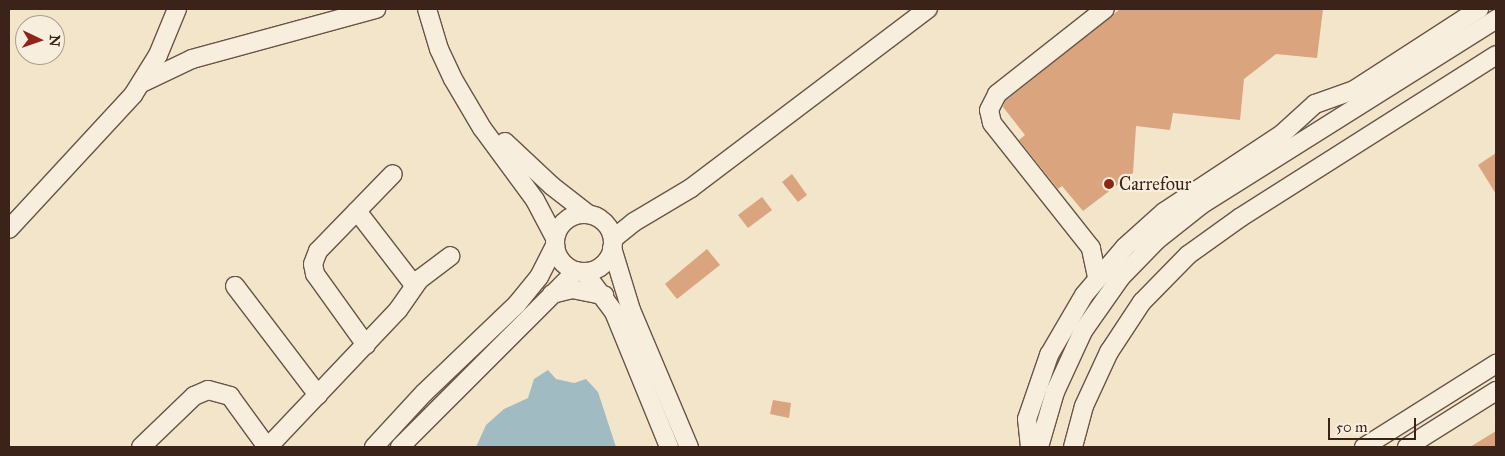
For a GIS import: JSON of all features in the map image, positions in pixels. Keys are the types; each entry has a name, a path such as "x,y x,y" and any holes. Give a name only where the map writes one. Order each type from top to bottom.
{"street":[{"path":"9,228 115,116 140,84 166,39 177,9"},
{"path":"140,84 192,59 376,9"},
{"path":"427,9 445,64 476,115 535,200 555,242 562,262 580,272 604,295 618,322 669,447"},
{"path":"400,447 551,294 580,272 602,265 612,244 634,222 691,188 928,9"},
{"path":"1097,277 1091,248 992,123 989,110 997,94 1105,9"},
{"path":"1030,447 1027,419 1056,340 1097,277 1121,251 1164,212 1282,134 1315,104 1354,90 1479,9"},
{"path":"1039,447 1055,392 1083,330 1121,277 1179,222 1496,19"},
{"path":"1454,25 1464,39"},
{"path":"166,39 192,59"},
{"path":"1073,447 1084,406 1112,345 1142,302 1188,255 1241,217 1496,54"},
{"path":"476,115 531,168 588,214 601,220 612,244 630,310 689,447"},
{"path":"366,345 313,269 316,254 393,174"},
{"path":"357,211 414,285"},
{"path":"374,447 424,393 517,304 539,277 566,219 588,214"},
{"path":"1091,248 1121,251"},
{"path":"141,447 194,396 216,390 235,401 268,447 402,306 414,285 450,256"},
{"path":"235,286 318,395"},
{"path":"551,294 572,288 604,295"},
{"path":"1056,340 1083,330"},
{"path":"1364,447 1496,364"},
{"path":"1407,447 1496,391"}],"water":[{"path":"548,370 556,379 574,383 586,379 598,392 616,447 476,447 486,425 504,409 528,398 534,379"}],"building":[{"path":"1120,9 1323,9 1317,58 1276,54 1244,79 1240,120 1173,113 1170,130 1136,126 1133,173 1083,211 1062,186 1058,189 1019,140 1025,135 1003,107 1005,101"},
{"path":"1496,153 1496,194 1478,165"},
{"path":"792,174 807,195 798,202 782,182"},
{"path":"762,197 772,210 748,228 738,215"},
{"path":"707,249 720,265 677,299 665,284"},
{"path":"773,400 791,403 789,418 770,414"},
{"path":"1496,431 1496,447 1470,447"}],"place":[{"name":"Carrefour","path":"1109,184"}]}
